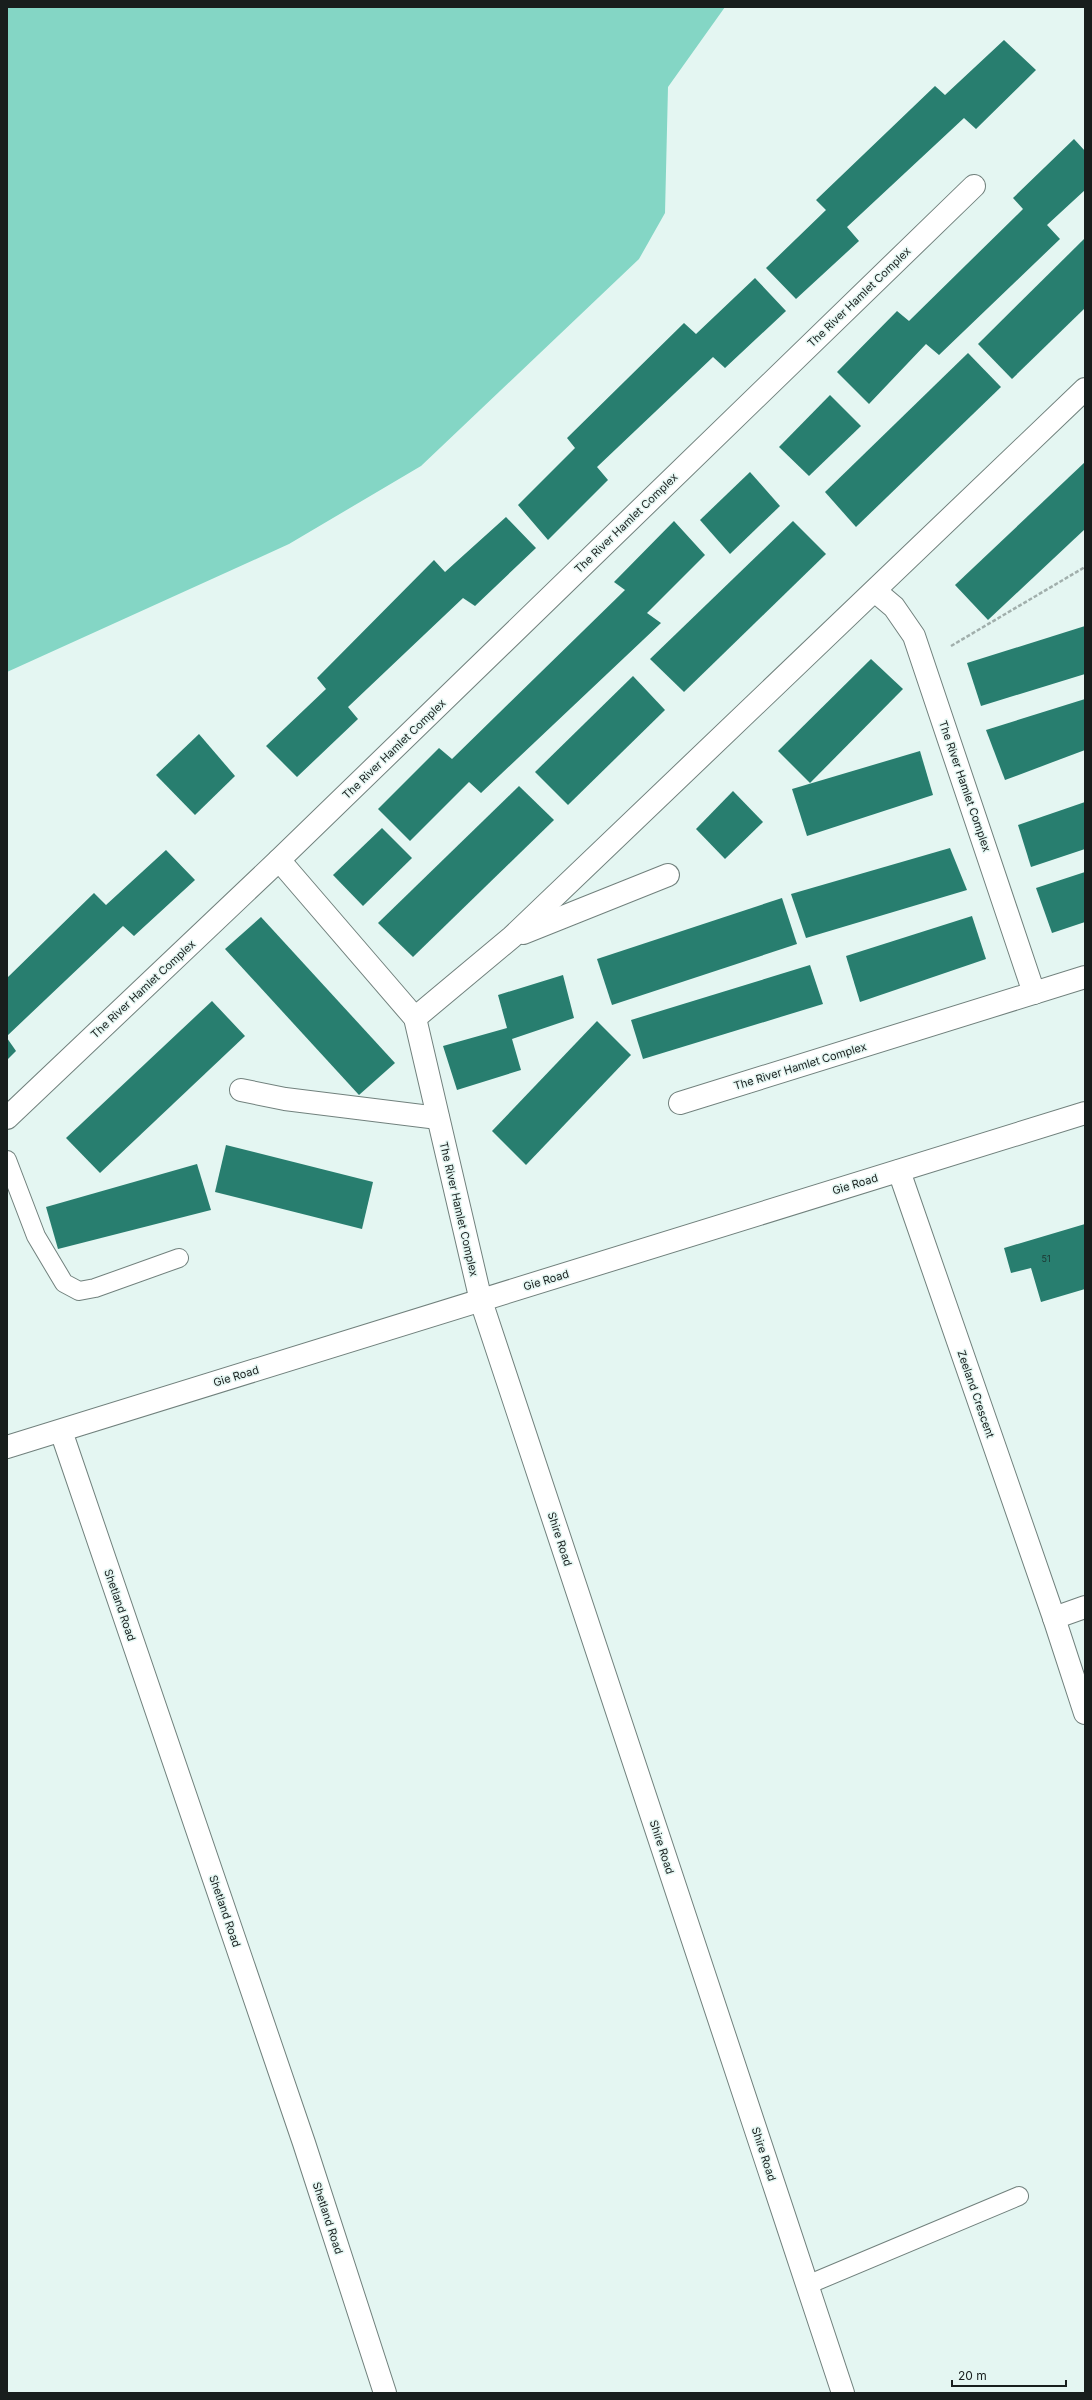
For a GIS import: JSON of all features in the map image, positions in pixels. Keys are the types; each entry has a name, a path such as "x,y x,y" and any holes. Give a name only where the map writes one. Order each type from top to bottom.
{"street":[{"name":"The River Hamlet Complex","path":"7,1118 279,860 974,186"},
{"path":"415,1018 512,937 1085,389"},
{"name":"The River Hamlet Complex","path":"875,591 894,607 914,636 1034,993"},
{"name":"The River Hamlet Complex","path":"279,860 415,1018 481,1300"},
{"path":"512,937 668,875"},
{"name":"The River Hamlet Complex","path":"680,1103 1085,977"},
{"path":"241,1090 285,1099 438,1118"},
{"name":"Gie Road","path":"7,1448 1085,1113"},
{"name":"Zeeland Crescent","path":"899,1171 1054,1618 1085,1713"},
{"name":"Shire Road","path":"481,1300 843,2393"},
{"name":"Shetland Road","path":"61,1431 302,2136 385,2393"},
{"path":"1054,1618 1085,1607"}],"lane":[{"path":"7,1160 36,1236 64,1284 79,1291 96,1288 179,1258"},
{"path":"807,2285 1019,2196"}],"path":[{"path":"924,662 1085,566"}],"green space":[{"path":"7,7 725,7 668,87 665,213 639,259 421,466 289,544 7,672"}],"building":[{"path":"1004,40 1036,70 976,129 964,118 847,227 859,241 796,299 766,268 826,210 816,200 935,86 945,95"},
{"path":"1074,139 1085,151 1085,190 1047,225 1060,239 939,355 926,344 869,404 837,372 897,311 909,321 1023,209 1013,198"},
{"path":"1085,238 1085,308 1012,379 978,344"},
{"path":"755,278 786,311 725,368 713,357 597,467 608,480 548,540 518,505 575,448 567,438 684,323 696,334"},
{"path":"968,353 1001,387 856,527 825,492"},
{"path":"830,395 861,426 809,476 779,447"},
{"path":"1085,462 1085,529 988,620 955,585"},
{"path":"750,472 780,506 730,554 700,520"},
{"path":"506,517 536,548 475,606 463,598 348,707 358,719 297,777 266,746 326,689 317,678 434,560 445,572"},
{"path":"674,521 705,555 647,613 661,623 481,793 469,782 410,841 378,809 439,748 452,759 625,590 614,582"},
{"path":"793,521 826,554 684,692 650,659"},
{"path":"1085,626 1085,674 981,706 967,663"},
{"path":"871,659 903,689 810,783 778,751"},
{"path":"633,676 665,710 568,805 535,772"},
{"path":"1085,699 1085,750 1005,780 986,730"},
{"path":"199,734 235,776 195,815 156,775"},
{"path":"920,751 933,795 807,836 792,789"},
{"path":"519,786 554,820 413,957 378,923"},
{"path":"733,791 763,822 725,859 696,829"},
{"path":"1085,802 1085,849 1031,867 1018,825"},
{"path":"382,828 412,858 363,906 333,875"},
{"path":"950,848 967,890 806,938 791,894"},
{"path":"166,850 195,880 134,936 123,926 7,1036 7,978 94,893 106,905"},
{"path":"1085,872 1085,922 1052,933 1036,888"},
{"path":"782,898 797,944 612,1005 597,959"},
{"path":"972,916 986,959 860,1002 846,956"},
{"path":"261,917 395,1063 359,1095 225,949"},
{"path":"810,965 823,1004 643,1059 631,1020"},
{"path":"563,975 574,1018 512,1039 521,1070 457,1090 443,1046 507,1028 498,995"},
{"path":"212,1001 245,1036 100,1173 66,1138"},
{"path":"597,1021 631,1055 526,1165 492,1131"},
{"path":"7,1038 16,1051 7,1060"},
{"path":"226,1145 373,1182 362,1229 215,1192"},
{"path":"197,1164 211,1210 58,1249 46,1207"},
{"path":"1085,1224 1085,1289 1041,1302 1031,1268 1011,1273 1004,1248"}]}
